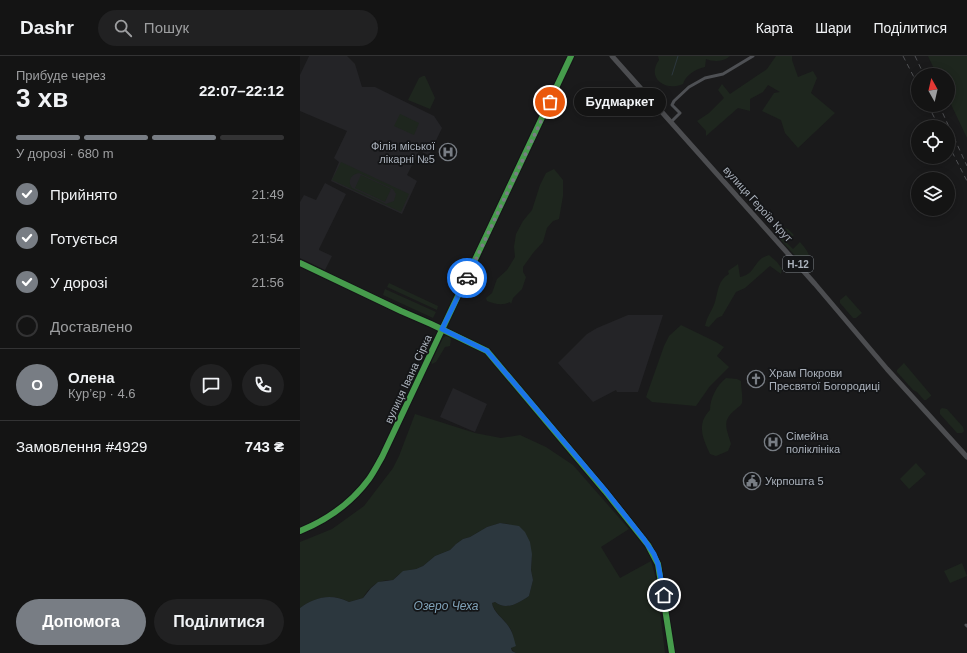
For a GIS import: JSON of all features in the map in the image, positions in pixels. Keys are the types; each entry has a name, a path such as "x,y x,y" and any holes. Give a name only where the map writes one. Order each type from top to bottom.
{"main road":[{"name":"вулиця Героїв Крут","path":"612,56 814,284 887,369 967,457"}],"street":[{"name":"вулиця Івана Сірка","path":"300,531 324,519 345,504 370,478 382,457 571,56"},
{"path":"671,122 680,113 672,105 674,101 689,87 705,78 723,74 753,56"},
{"path":"300,263 487,351 605,490 654,554 658,564 672,653"}],"shaded area":[{"path":"309,56 347,56 355,64 362,87 375,87 434,116 442,128 429,155 419,151 407,175 417,181 402,214 331,181 339,162 334,158 347,131 300,111 300,75"},
{"path":"658,56 730,56 718,61 706,59 705,67 691,73 683,84 670,86 664,85 656,78 655,72 659,60"},
{"path":"776,56 792,56 798,77 813,71 817,78 811,93 835,113 798,148 785,133 781,120 762,111 774,93 780,92 768,85 763,92 750,99 750,111 738,108 706,136 706,131 697,121 709,113 724,98 718,90 722,84 730,94 767,69"},
{"path":"928,56 967,56 967,138 955,112 955,68 934,68"},
{"path":"425,76 435,98 430,109 408,100 419,78"},
{"path":"400,114 419,123 414,135 394,126"},
{"path":"341,162 409,194 401,212 332,180","holes":["359,173 393,189 396,194 394,201 386,204 352,188 350,180 352,176"]},
{"path":"554,169 563,180 563,196 559,219 553,221 547,228 543,242 523,267 523,272 526,277 522,289 513,298 511,304 510,302 498,304 487,301 486,298 492,293 497,279 507,270 515,257 514,247 516,234 523,221 532,210 540,185 546,173"},
{"path":"361,175 391,189 385,202 355,188"},
{"path":"325,183 346,194 319,249 332,256 325,270 300,258 300,202 304,195 316,200"},
{"path":"784,228 788,229 794,235 786,242 793,249 800,242 809,254 808,259 805,261 800,261 779,238 781,230"},
{"path":"769,255 782,269 781,274 770,266 745,288 736,292 722,316 717,318 709,327 705,326 715,302 719,286 729,274 728,271 738,264 740,277 744,276 751,272 759,260"},
{"path":"389,283 438,306 437,310 387,287"},
{"path":"385,289 436,312 433,318 383,295"},
{"path":"846,295 862,313 856,318 853,318 840,303 840,300"},
{"path":"628,315 663,315 638,392 617,392 616,390 593,402 558,363 587,334 597,328"},
{"path":"681,325 724,347 717,356 729,367 710,386 696,406 652,402 646,397 664,346 669,336"},
{"path":"446,336 451,339 450,346 445,347 436,362 432,364 431,362 443,338"},
{"path":"904,363 931,395 926,400 924,400 917,392 913,390 897,372 897,370"},
{"path":"726,378 741,381 742,403 728,418 726,426 731,444 728,451 716,456 710,454 703,437 702,426 706,415 710,410 711,401 715,392"},
{"path":"453,388 487,404 475,432 440,417"},
{"path":"942,408 947,409 963,427 964,431 962,433 957,433 940,414 940,410"},
{"path":"415,414 475,433 501,438 520,435 546,447 573,465 629,529 601,547 620,578 651,561 656,579 665,653 516,653 513,651 511,647 513,636 511,630 495,610 492,603 495,602 499,605 508,606 521,601 529,596 533,580 531,570 532,554 509,524 500,523 487,527 470,537 463,539 450,550 435,556 423,566 398,575 393,580 375,584 368,590 363,598 349,602 343,599 330,597 312,601 300,608 300,542 332,529 364,506 393,468"},
{"path":"916,463 926,474 909,489 900,479"},
{"path":"962,563 967,576 950,583 944,571"}],"water":[{"name":"Озеро Чеха","path":"500,523 519,526 525,532 530,542 532,554 531,570 533,580 529,596 508,606 499,605 495,602 492,603 494,609 512,632 516,646 511,648 512,651 516,653 300,653 300,608 306,604 317,599 330,597 349,602 363,598 378,582 393,580 403,571 416,569 423,566 435,556 450,550 463,539 470,537 487,527"}],"waterway":[{"path":"672,75 678,56"}],"railway":[{"path":"903,56 911,71"},
{"path":"915,56 921,68"},
{"path":"932,112 936,120"},
{"path":"942,112 967,166"},
{"path":"955,158 967,181"}],"cycle path":[{"path":"300,531 329,516 347,503 369,479 376,468 571,56"},
{"path":"300,263 487,351 605,491 648,545 658,564 672,653"}],"way so far":[{"path":"467,278 550,102"}],"place":[{"name":"Будмаркет","path":"550,102"},
{"name":"Філія міської лікарні №5","path":"448,152"},
{"name":"Храм Покрови Пресвятої Богородиці","path":"756,379"},
{"name":"Сімейна поліклініка","path":"773,442"},
{"name":"Укрпошта 5","path":"752,481"}],"route":[{"path":"467,278 442,329 487,351 605,490 654,554 658,564 664,595"}]}
